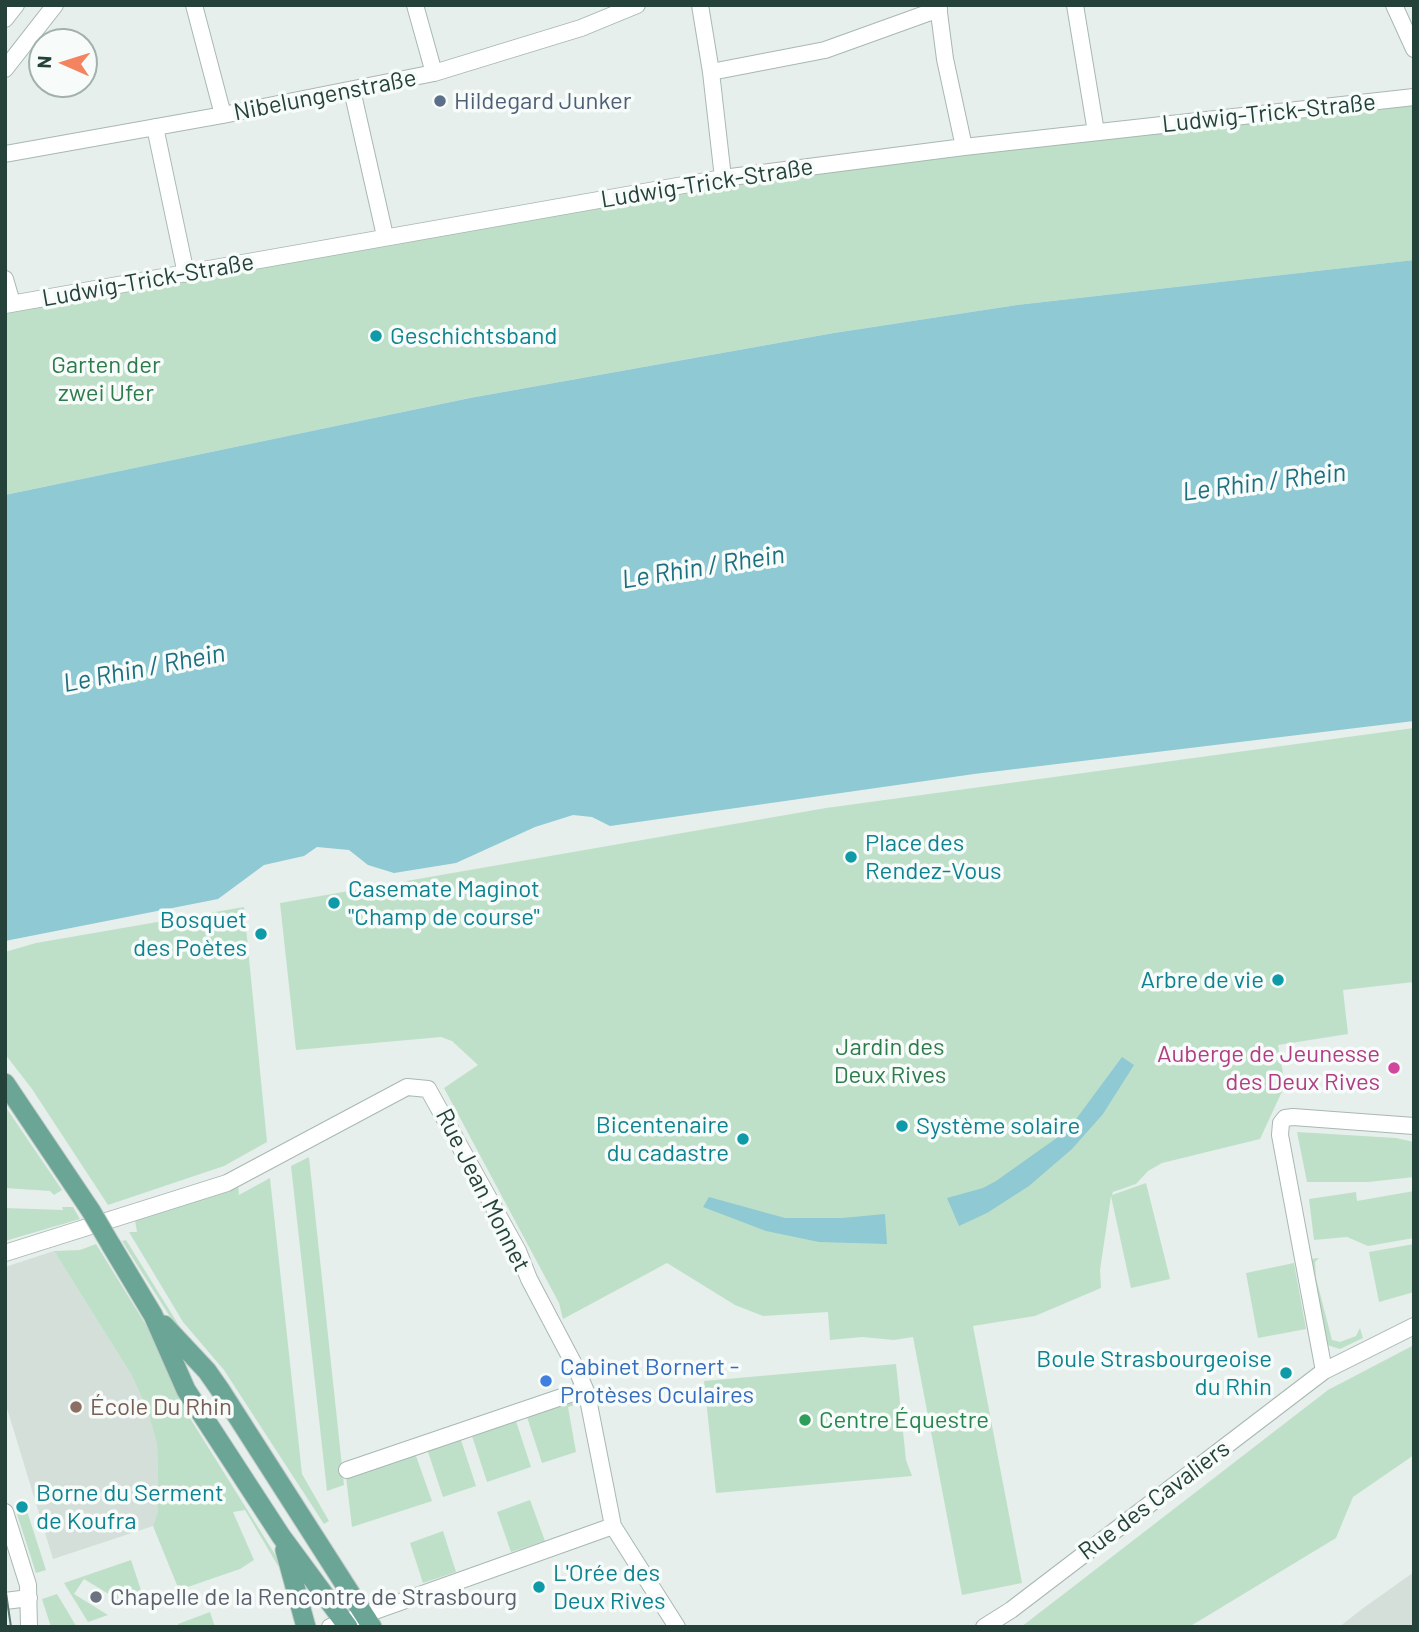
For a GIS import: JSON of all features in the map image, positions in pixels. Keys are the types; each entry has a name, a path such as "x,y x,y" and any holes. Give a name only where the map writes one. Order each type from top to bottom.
{"main road":[{"path":"5,1083 91,1212 153,1315 186,1390 281,1536 352,1621"},
{"path":"153,1315 207,1371 352,1621"},
{"path":"281,1536 306,1627"}],"street":[{"path":"5,19 16,5"},
{"path":"7,64 55,5"},
{"path":"194,5 223,115"},
{"path":"415,5 434,73"},
{"name":"Nibelungenstraße","path":"5,154 223,115 434,73 581,28 637,5"},
{"path":"700,5 723,178"},
{"path":"1075,5 1096,132"},
{"path":"1394,5 1414,48"},
{"path":"711,72 825,50 939,7 945,59 964,147"},
{"path":"352,90 385,236"},
{"name":"Ludwig-Trick-Straße","path":"9,304 723,178 964,147 1414,97"},
{"path":"155,127 186,274"},
{"path":"5,279 9,304"},
{"name":"Rue Jean Monnet","path":"5,1253 227,1183 398,1091 422,1086 433,1096 499,1216 585,1389 613,1526"},
{"path":"1324,1371 1280,1131 1283,1120 1288,1117 1414,1126"},
{"name":"Rue des Cavaliers","path":"984,1627 1012,1610 1324,1371 1414,1326"},
{"path":"347,1470 585,1389"},
{"path":"5,1512 28,1585 29,1627"},
{"path":"352,1621 613,1526 677,1627"},
{"path":"5,1601 29,1598"}],"shaded area":[{"name":"École Du Rhin","path":"54,1251 132,1376 148,1412 157,1444 158,1511 153,1526 53,1559 5,1402 5,1267"},
{"path":"1414,1572 1414,1627 1339,1627 1362,1609"}],"green space":[{"name":"Garten der zwei Ufer","path":"1414,89 1414,260 1017,305 834,333 470,398 5,495 5,304 518,212"},
{"name":"Jardin des Deux Rives","path":"1414,728 1414,982 1343,990 1348,1034 1278,1045 1285,1085 1260,1139 1162,1163 1148,1171 1136,1184 1113,1192 1112,1195 1146,1183 1170,1279 1131,1288 1111,1196 1100,1270 1101,1288 1035,1316 973,1326 1022,1583 962,1595 913,1337 894,1340 862,1337 830,1340 828,1312 763,1316 735,1305 667,1263 563,1319 559,1303 444,1088 478,1065 452,1041 441,1037 296,1050 280,903 826,808"},
{"path":"244,907 267,1142 224,1166 108,1205 32,1089 5,1054 5,952 36,943"},
{"path":"5,1106 62,1190 54,1195 50,1191 5,1188"},
{"path":"1297,1132 1396,1138 1414,1142 1414,1177 1368,1182 1307,1182"},
{"path":"309,1157 344,1485 327,1491 291,1166"},
{"path":"270,1178 302,1474 329,1521 324,1524 224,1370 183,1322 129,1232 137,1232 135,1220 238,1183 239,1195"},
{"path":"1414,1191 1414,1238 1368,1246 1347,1237 1314,1240 1309,1199 1356,1192 1357,1201"},
{"path":"62,1207 73,1207 80,1219 5,1241 5,1208 63,1210"},
{"path":"126,1240 183,1332 181,1334 122,1241"},
{"path":"96,1244 164,1354 188,1415 281,1564 278,1566 245,1510 233,1512 254,1560 240,1569 179,1590 153,1526 158,1511 157,1444 148,1412 132,1376 54,1251 80,1250"},
{"path":"1414,1244 1414,1292 1379,1302 1369,1252"},
{"path":"1319,1258 1315,1262 1316,1278 1332,1340 1340,1342 1356,1336 1360,1328 1363,1338 1340,1349 1327,1345 1309,1259"},
{"path":"1294,1263 1306,1329 1258,1338 1246,1273"},
{"path":"1414,1345 1414,1455 1353,1497 1336,1538 1189,1627 1021,1627 1328,1390"},
{"name":"Centre Équestre","path":"896,1364 906,1460 912,1476 716,1493 704,1381"},
{"path":"574,1397 575,1405 568,1407 576,1452 542,1463 526,1414"},
{"path":"515,1418 531,1467 487,1482 471,1433"},
{"path":"460,1437 476,1486 443,1497 427,1449"},
{"path":"415,1453 432,1501 352,1527 346,1477"},
{"path":"530,1500 545,1541 511,1552 497,1512"},
{"path":"27,1511 46,1570 36,1573 17,1514"},
{"path":"443,1531 456,1572 423,1583 410,1543"},
{"path":"131,1560 145,1602 130,1607 84,1579 74,1594 108,1615 88,1622 64,1583"},
{"path":"57,1594 76,1626 51,1627 42,1599"},
{"path":"210,1612 215,1627 179,1627 178,1624"}],"water":[{"name":"Le Rhin / Rhein","path":"1414,260 1414,721 974,774 610,826 592,817 573,815 535,827 456,863 394,873 368,865 349,850 317,847 304,856 264,865 218,899 5,941 5,495 470,398 834,333 1017,305"},
{"path":"1122,1057 1134,1065 1103,1114 1072,1149 1029,1186 987,1213 959,1226 947,1198 983,1188 996,1181 1068,1130"},
{"path":"709,1197 785,1218 842,1218 885,1214 887,1244 819,1242 766,1231 703,1207"}],"tram line":[{"path":"5,1586 11,1627"}],"place":[{"name":"Hildegard Junker","path":"440,101"},
{"name":"Geschichtsband","path":"376,336"},
{"name":"Place des Rendez-Vous","path":"851,857"},
{"name":"Casemate Maginot \"Champ de course\"","path":"334,903"},
{"name":"Bosquet des Poètes","path":"261,934"},
{"name":"Arbre de vie","path":"1278,980"},
{"name":"Auberge de Jeunesse des Deux Rives","path":"1394,1068"},
{"name":"Système solaire","path":"902,1126"},
{"name":"Bicentenaire du cadastre","path":"743,1139"},
{"name":"Boule Strasbourgeoise du Rhin","path":"1286,1373"},
{"name":"Cabinet Bornert - Protèses Oculaires","path":"546,1381"},
{"name":"École Du Rhin","path":"76,1407"},
{"name":"Centre Équestre","path":"805,1420"},
{"name":"Borne du Serment de Koufra","path":"22,1507"},
{"name":"L'Orée des Deux Rives","path":"539,1587"},
{"name":"Chapelle de la Rencontre de Strasbourg","path":"96,1597"}]}
